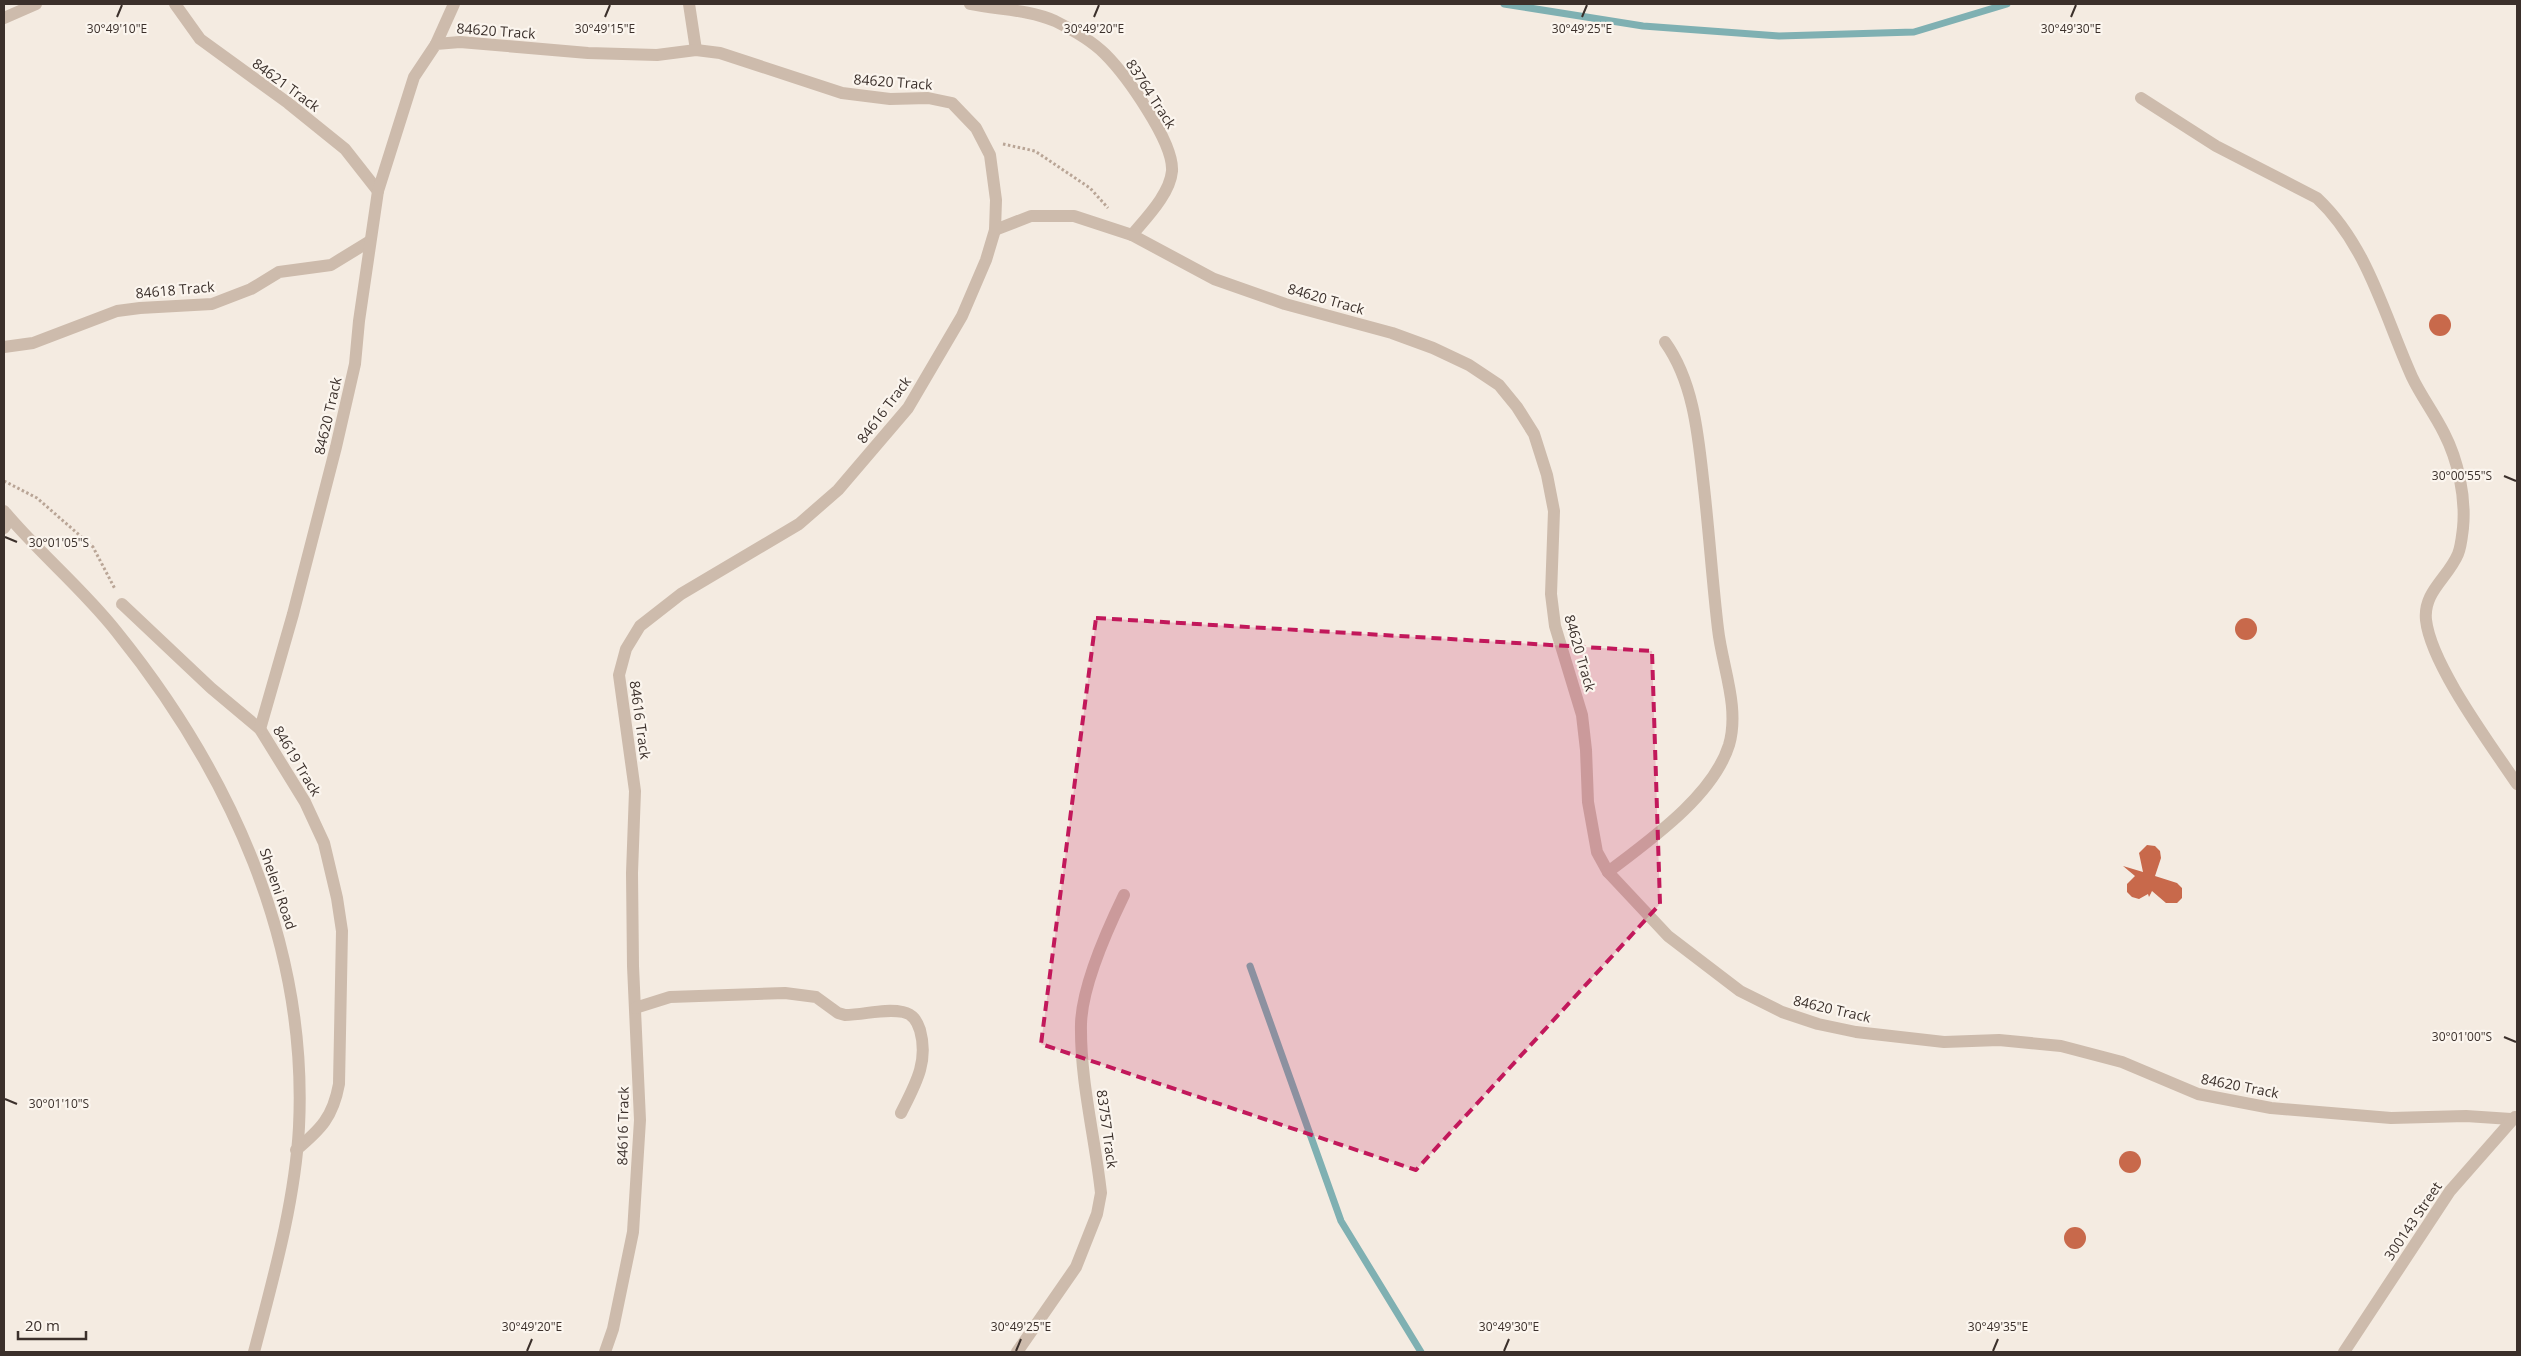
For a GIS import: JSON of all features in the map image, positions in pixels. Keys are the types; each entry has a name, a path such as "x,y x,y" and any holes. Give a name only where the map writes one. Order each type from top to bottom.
{"street":[{"path":"4,18 36,4"},
{"name":"84621 Track","path":"175,4 200,39 288,103 344,149 378,191"},
{"path":"436,44 454,4"},
{"path":"689,4 696,50"},
{"name":"83764 Track","path":"970,4 1014,9 1060,24 1077,32 1105,54 1128,80 1164,140 1172,164 1170,181 1151,212 1132,235"},
{"name":"84620 Track","path":"260,729 293,614 355,364 378,191 414,77 436,44 460,42 588,53 658,55 696,50 728,55 842,93 890,99 928,98 952,103 976,128"},
{"path":"2141,98 2216,146 2317,198 2330,211 2365,262 2412,377 2444,432 2454,458 2462,492 2463,527 2458,553 2428,598 2426,621 2441,663 2477,726 2517,784"},
{"name":"84616 Track","path":"605,1352 613,1329 633,1232 640,1120 632,874 635,791 619,675 626,649 640,626 681,594 792,529 838,490 908,408 937,362 962,316 986,260 995,230 996,200 990,155 976,128"},
{"path":"995,230 1031,216 1049,214 1074,216 1132,235"},
{"name":"84620 Track","path":"1132,235 1214,279 1285,304 1392,333 1433,348 1469,365 1499,385 1517,406 1534,434 1547,475 1554,511 1551,594 1555,626 1582,714 1591,819 1597,852 1608,872 1668,936 1698,961 1740,991 1782,1012 1818,1024 1856,1032 1944,1042 1999,1040 2062,1046 2122,1062 2198,1094 2271,1108 2391,1118 2514,1117"},
{"name":"84618 Track","path":"4,348 33,342 117,312 140,308 212,304 251,289 279,272 331,264 370,242"},
{"path":"1608,872 1647,842 1701,793 1722,760 1729,744 1731,692 1718,632 1698,431 1690,398 1674,355 1665,342"},
{"name":"Sheleni Road","path":"6,519 62,570 116,631 178,712 218,785 258,869 283,954 297,1031 299,1127 288,1207 254,1352"},
{"name":"84619 Track","path":"122,604 211,688 260,729 305,802 324,843 337,898 342,931 340,1060 336,1102 318,1132 296,1150"},
{"name":"83757 Track","path":"1017,1352 1076,1267 1098,1214 1100,1184 1083,1066 1081,1022 1089,985 1124,894"},
{"path":"635,1008 670,997 785,993 816,997 838,1013 845,1015 892,1011 907,1013 917,1022 923,1042 924,1060 920,1076 901,1113"},
{"name":"300143 Street","path":"2344,1352 2450,1191 2514,1117"}],"path":[{"path":"976,128 999,144 1035,151 1090,188 1132,235"},
{"path":"4,481 37,498 93,547 122,604"}],"highlighted area":[{"path":"1096,618 1652,651 1660,904 1416,1170 1041,1044"}],"building":[{"path":"2440,314 2448,317 2451,325 2448,333 2440,336 2432,333 2429,325 2432,317"},
{"path":"2246,618 2254,621 2257,629 2254,637 2246,640 2238,637 2235,629 2238,621"},
{"path":"2147,845 2155,846 2160,851 2161,858 2155,876 2177,883 2182,888 2182,898 2177,903 2166,903 2152,891 2149,897 2148,894 2139,899 2132,897 2127,892 2127,884 2135,876 2123,866 2143,872 2139,853"},
{"path":"2130,1151 2138,1154 2141,1162 2138,1170 2130,1173 2122,1170 2119,1162 2122,1154"},
{"path":"2075,1227 2083,1230 2086,1238 2083,1246 2075,1249 2067,1246 2064,1238 2067,1230"}],"waterway":[{"path":"1504,4 1643,26 1779,36 1914,32 2007,4"},
{"path":"1250,966 1341,1221 1421,1352"}]}
